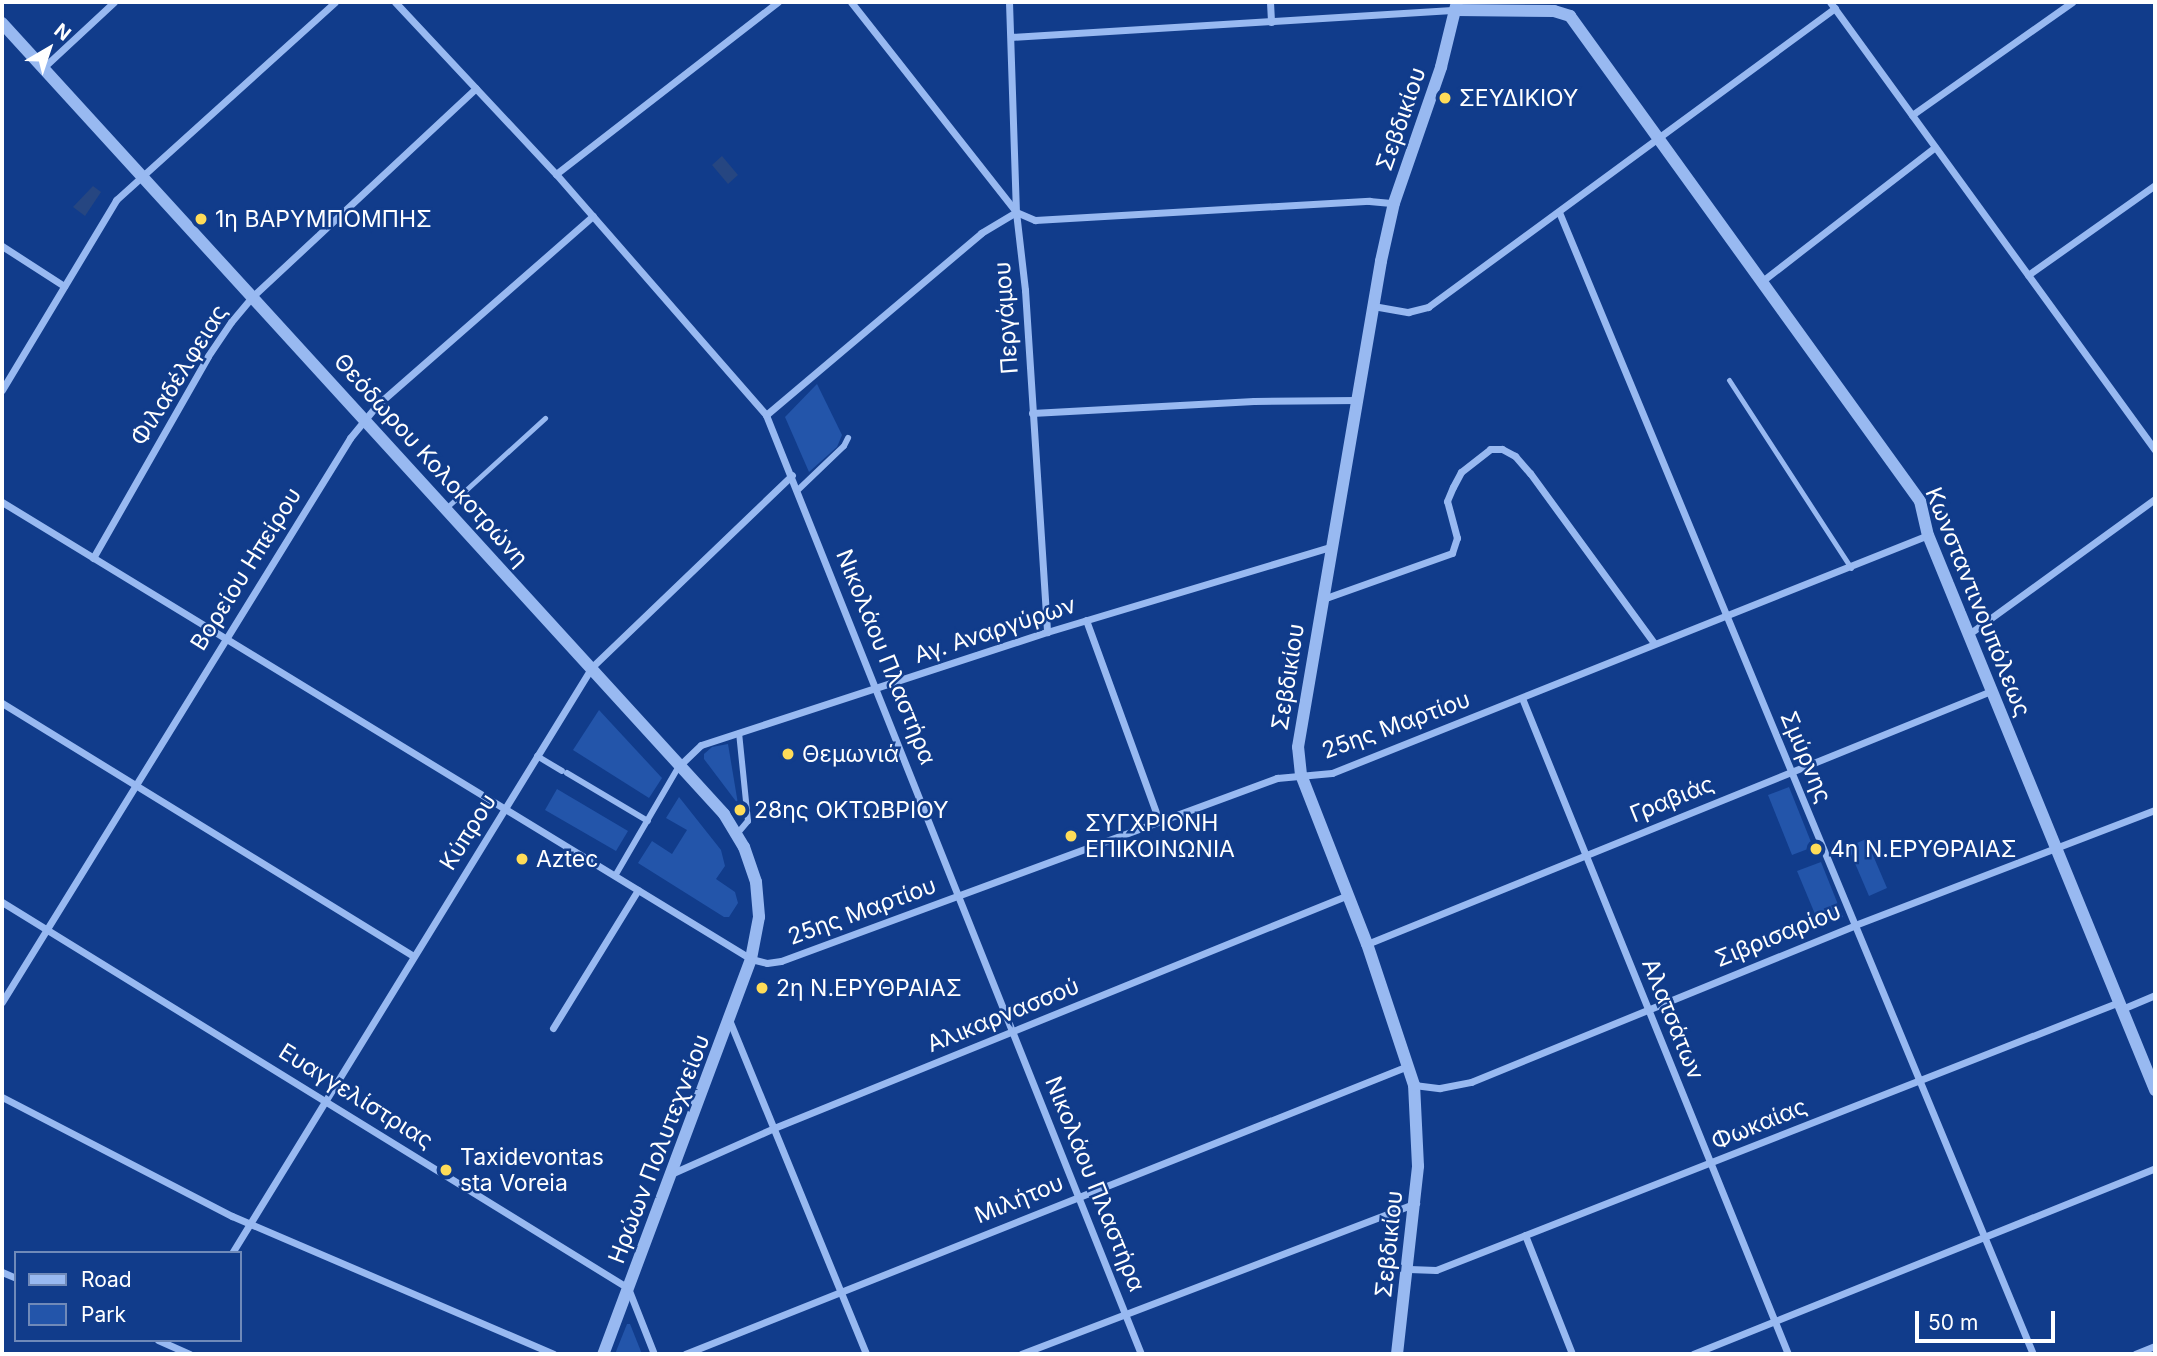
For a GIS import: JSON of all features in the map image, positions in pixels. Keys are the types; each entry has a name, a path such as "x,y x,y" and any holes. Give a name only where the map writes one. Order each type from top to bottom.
{"street":[{"path":"43,68 114,2"},
{"path":"2,390 116,200 335,2"},
{"path":"395,2 556,174 778,2"},
{"path":"851,2 1016,212 1035,220 1369,201 1394,203"},
{"name":"Περγάμου","path":"1009,2 1016,212 1025,290 1047,632"},
{"path":"1270,2 1271,22"},
{"path":"1912,115 2072,2"},
{"path":"1373,306 1408,312 1428,307 1657,140 1832,5 2155,450"},
{"path":"1012,37 1271,22 1456,6"},
{"name":"Κωνσταντινουπόλεως","path":"1456,6 1554,11 1570,16 1920,501 1928,535 2155,1090"},
{"name":"Σεβδικίου","path":"1397,1354 1416,1203 1418,1120 1414,1085 1367,944 1301,775 1298,747 1373,306 1394,203 1441,67 1456,6"},
{"name":"Θεόδωρου Κολοκοτρώνη","path":"2,23 724,814 737,834 756,881 759,917 751,959"},
{"name":"Φιλαδέλφειας","path":"93,558 208,356 252,297 476,88"},
{"path":"1760,282 1935,147"},
{"name":"Νικολάου Πλαστήρα","path":"556,174 766,415 799,489 1141,1354"},
{"path":"2028,275 2155,184"},
{"path":"766,415 981,233 1016,212"},
{"name":"Σμύρνης","path":"1559,212 2033,1354"},
{"name":"Βορείου Ηπείρου","path":"2,1002 364,419 593,216"},
{"path":"2,246 64,286"},
{"path":"1032,414 1266,401 1357,400"},
{"path":"799,489 844,446 848,438"},
{"path":"1322,599 1452,553 1457,538 1447,501 1453,487 1461,472 1490,449 1502,449 1515,456 1530,473 1654,643"},
{"name":"Κύπρου","path":"233,1251 592,667 792,475"},
{"path":"1969,634 2155,499"},
{"path":"2,502 751,959"},
{"name":"25ης Μαρτίου","path":"751,959 781,961 1277,778 1332,773 1928,535"},
{"name":"Αγ. Αναργύρων","path":"680,766 691,752 701,745 1047,632 1331,547"},
{"path":"1086,620 1159,821"},
{"name":"Γραβιάς","path":"1367,944 1992,691"},
{"name":"Αλατσάτων","path":"1522,698 1788,1354"},
{"path":"2,703 414,956"},
{"path":"737,834 748,821 739,733"},
{"path":"537,756 648,821"},
{"path":"615,876 680,766"},
{"name":"Σιβρισαρίου","path":"1414,1085 1440,1088 1471,1082 1855,925 2155,810"},
{"path":"553,1028 638,890"},
{"name":"Αλικαρνασσού","path":"673,1173 774,1128 1348,895"},
{"name":"Ευαγγελίστριας","path":"2,902 628,1289"},
{"name":"Ηρώων Πολυτεχνείου","path":"603,1354 730,1022 751,959"},
{"name":"Φωκαίας","path":"1409,1269 1436,1270 1920,1081 2120,1005 2155,995"},
{"path":"730,1022 866,1354"},
{"name":"Μιλήτου","path":"685,1354 1408,1066"},
{"path":"2,1097 232,1216 554,1354"},
{"path":"1693,1354 2155,1168"},
{"path":"1021,1354 1416,1203"},
{"path":"1525,1235 1572,1354"},
{"path":"628,1289 654,1354"},
{"path":"177,1344 190,1354"},
{"path":"2135,1354 2155,1346"}],"lane":[{"path":"1730,380 1851,568"},
{"path":"446,508 545,418"}],"green space":[{"path":"817,384 842,435 837,447 809,472 785,417"},
{"path":"599,710 662,778 649,798 573,750"},
{"path":"728,744 738,804 704,759 704,754 712,747"},
{"path":"1789,787 1813,847 1792,855 1768,795"},
{"path":"557,789 628,831 616,851 545,810"},
{"path":"679,797 721,850 725,866 716,879 735,892 738,903 729,917 724,917 638,863 652,841 672,854 687,830 666,818"},
{"path":"1866,839 1887,888 1869,896 1848,847"},
{"path":"1821,862 1843,917 1820,926 1797,871"},
{"path":"627,1324 630,1324 642,1354 615,1354"}],"shaded area":[{"path":"722,156 738,175 728,184 712,165"},
{"path":"93,186 101,192 85,216 73,207"}],"place":[{"name":"ΣΕΥΔΙΚΙΟΥ","path":"1445,98"},
{"name":"1η ΒΑΡΥΜΠΟΜΠΗΣ","path":"201,219"},
{"name":"Θεμωνιά","path":"788,754"},
{"name":"28ης ΟΚΤΩΒΡΙΟΥ","path":"740,810"},
{"name":"ΣΥΓΧΡΙΟΝΗ ΕΠΙΚΟΙΝΩΝΙΑ","path":"1071,836"},
{"name":"4η Ν.ΕΡΥΘΡΑΙΑΣ","path":"1816,849"},
{"name":"Aztec","path":"522,859"},
{"name":"2η Ν.ΕΡΥΘΡΑΙΑΣ","path":"762,988"},
{"name":"Taxidevontas sta Voreia","path":"446,1170"}]}
